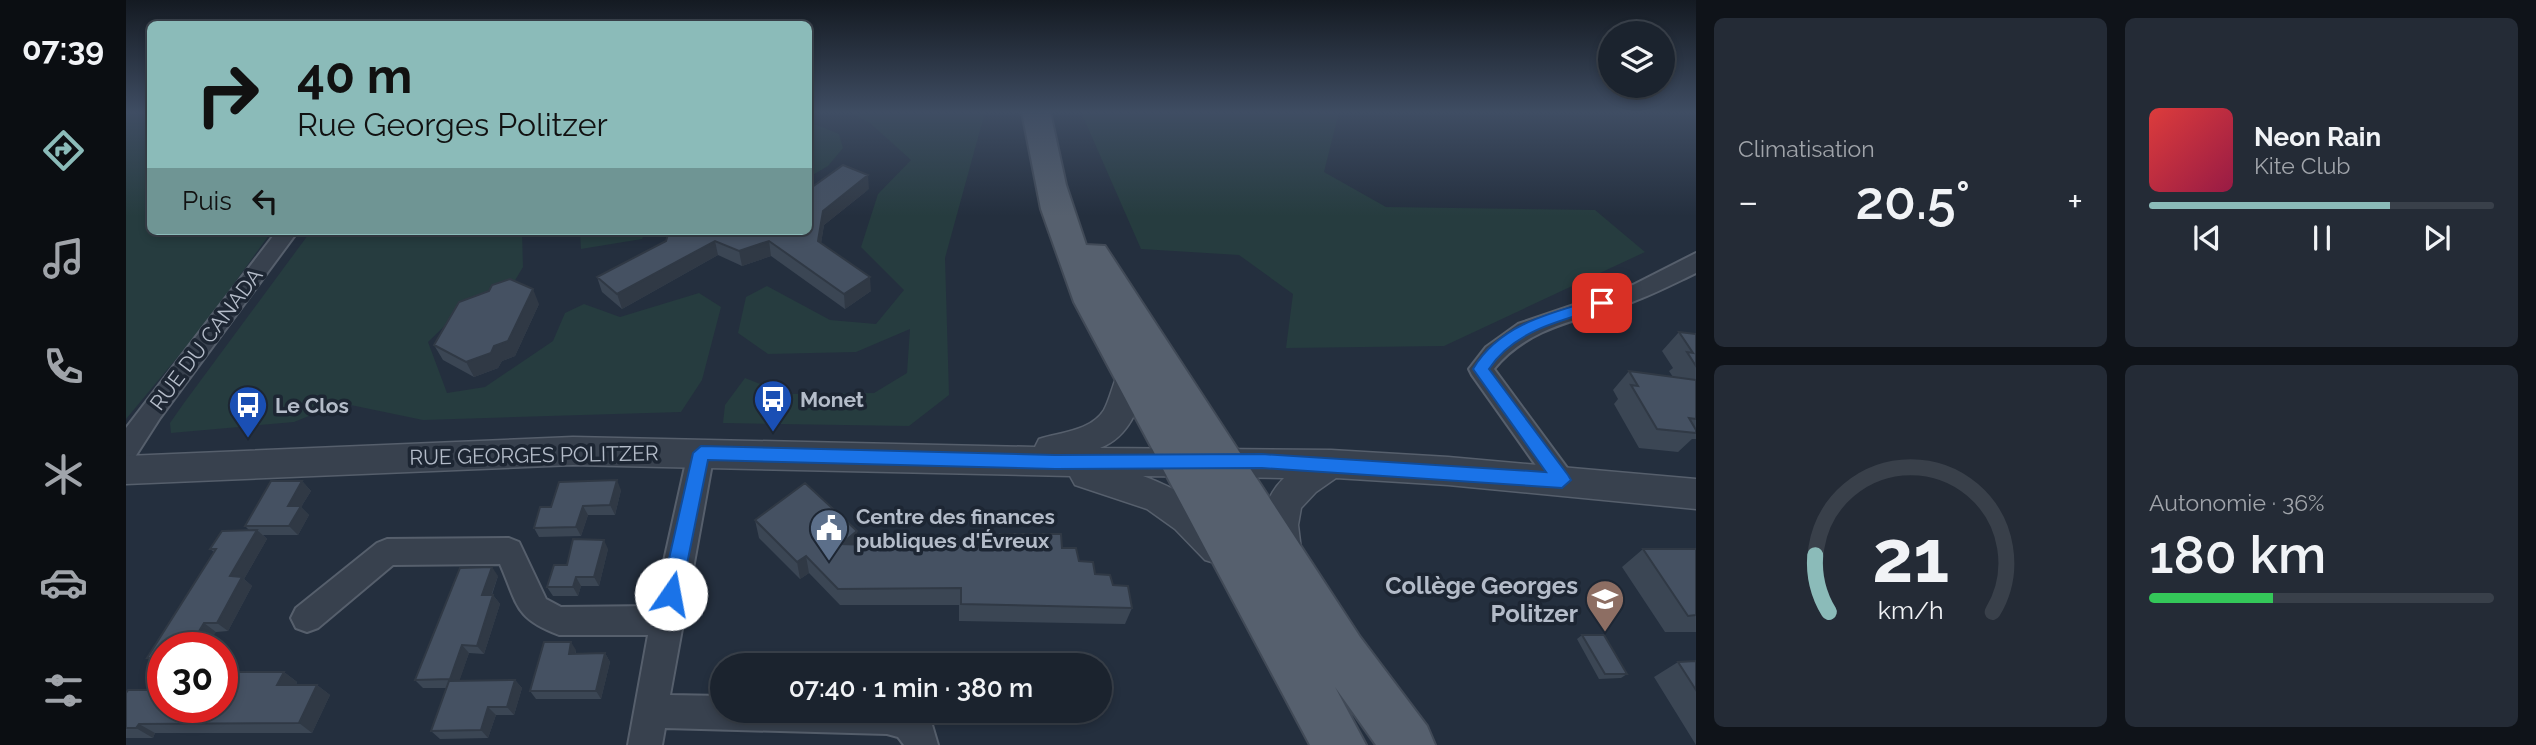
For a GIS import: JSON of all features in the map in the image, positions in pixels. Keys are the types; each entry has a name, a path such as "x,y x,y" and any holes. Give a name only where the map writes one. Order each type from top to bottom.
{"main road":[{"path":"1042,147 1066,238 1082,279 1179,461 1266,571 1342,654 1408,745"},
{"path":"1054,190 1223,461 1339,745"}],"street":[{"name":"RUE DU CANADA","path":"126,450 151,411 285,235"},
{"path":"1562,480 1481,369 1492,353 1512,336 1559,316 1623,297 1693,266 1696,260"},
{"path":"1006,461 1089,442 1121,414 1132,376"},
{"name":"RUE GEORGES POLITZER","path":"126,470 573,452 701,453 1006,461 1331,464 1562,480 1696,494"},
{"path":"645,745 653,711 666,620 701,453"},
{"path":"1006,461 1064,469 1132,485 1162,498 1266,571 1278,536 1284,505 1297,484 1331,464"},
{"path":"307,618 387,552 509,551 534,609 559,621 666,620"},
{"path":"653,711 887,717 906,722 918,730 921,745"}],"green space":[{"path":"126,147 147,147 147,235 269,235 201,329 126,419"},
{"path":"812,147 843,147 828,166 812,175"},
{"path":"896,147 975,147 945,258 949,395 909,426 723,423 725,405 745,378 785,394 874,393 907,373 910,329 856,352 768,354 738,333 746,297 767,286 830,320 876,324 904,290 861,247 878,194 911,160"},
{"path":"1096,147 1330,147 1324,172 1386,207 1595,210 1645,252 1444,346 1286,348 1293,294 1239,255 1141,249"},
{"path":"308,235 522,235 523,267 514,282 462,309 428,342 447,393 485,387 553,341 565,313 584,304 620,317 699,293 721,307 702,380 681,412 423,420 341,403 294,422 171,433 170,423"},
{"path":"580,235 644,235 642,239 581,249"}],"building":[{"path":"843,165 868,175 823,211 818,241 870,277 844,294 769,241 739,251 715,241 617,294 597,277 666,241 668,235 812,235 812,187"},
{"path":"510,279 533,289 508,341 494,346 491,353 466,362 434,345 459,302 489,291 492,285"},
{"path":"1679,332 1696,334 1696,366 1687,352 1693,353"},
{"path":"1629,371 1696,380 1696,419 1689,418 1696,433 1657,429 1631,385 1638,386"},
{"path":"617,480 610,505 583,506 576,527 534,528 540,507 551,507 559,482"},
{"path":"271,481 302,481 288,506 301,506 289,526 245,526"},
{"name":"Centre des finances publiques d'Évreux","path":"805,483 857,531 841,544 942,547 942,540 960,540 961,547 1000,547 1000,534 1061,534 1062,548 1076,548 1079,561 1093,562 1095,574 1110,575 1113,585 1128,586 1132,608 961,604 961,588 838,589 806,556 797,562 755,520"},
{"path":"257,530 230,576 242,577 217,623 204,623 199,632 163,632 216,549 210,549 222,531"},
{"path":"573,539 604,540 594,577 576,577 573,587 547,587 554,565 567,565"},
{"path":"1643,549 1696,549 1696,615 1688,616"},
{"path":"492,567 482,595 493,595 477,646 462,645 450,679 415,680 460,568"},
{"path":"1582,635 1604,635 1627,674 1605,674"},
{"path":"544,642 571,642 569,654 605,653 596,691 530,691"},
{"path":"1696,661 1696,690 1678,662"},
{"path":"238,672 284,672 277,685 317,685 299,723 139,724 136,728 126,728 128,690 147,690 147,723 238,723"},
{"path":"515,680 507,707 488,707 481,730 431,731 449,681"}],"place":[{"name":"Monet","path":"773,433"},
{"name":"Le Clos","path":"248,439"},
{"name":"Centre des finances publiques d'Évreux","path":"829,562"},
{"name":"Collège Georges Politzer","path":"1605,633"}],"route":[{"path":"671,594 701,453 1055,462 1262,461 1562,480 1498,397 1481,369 1492,353 1512,336 1559,316 1602,303"}]}
